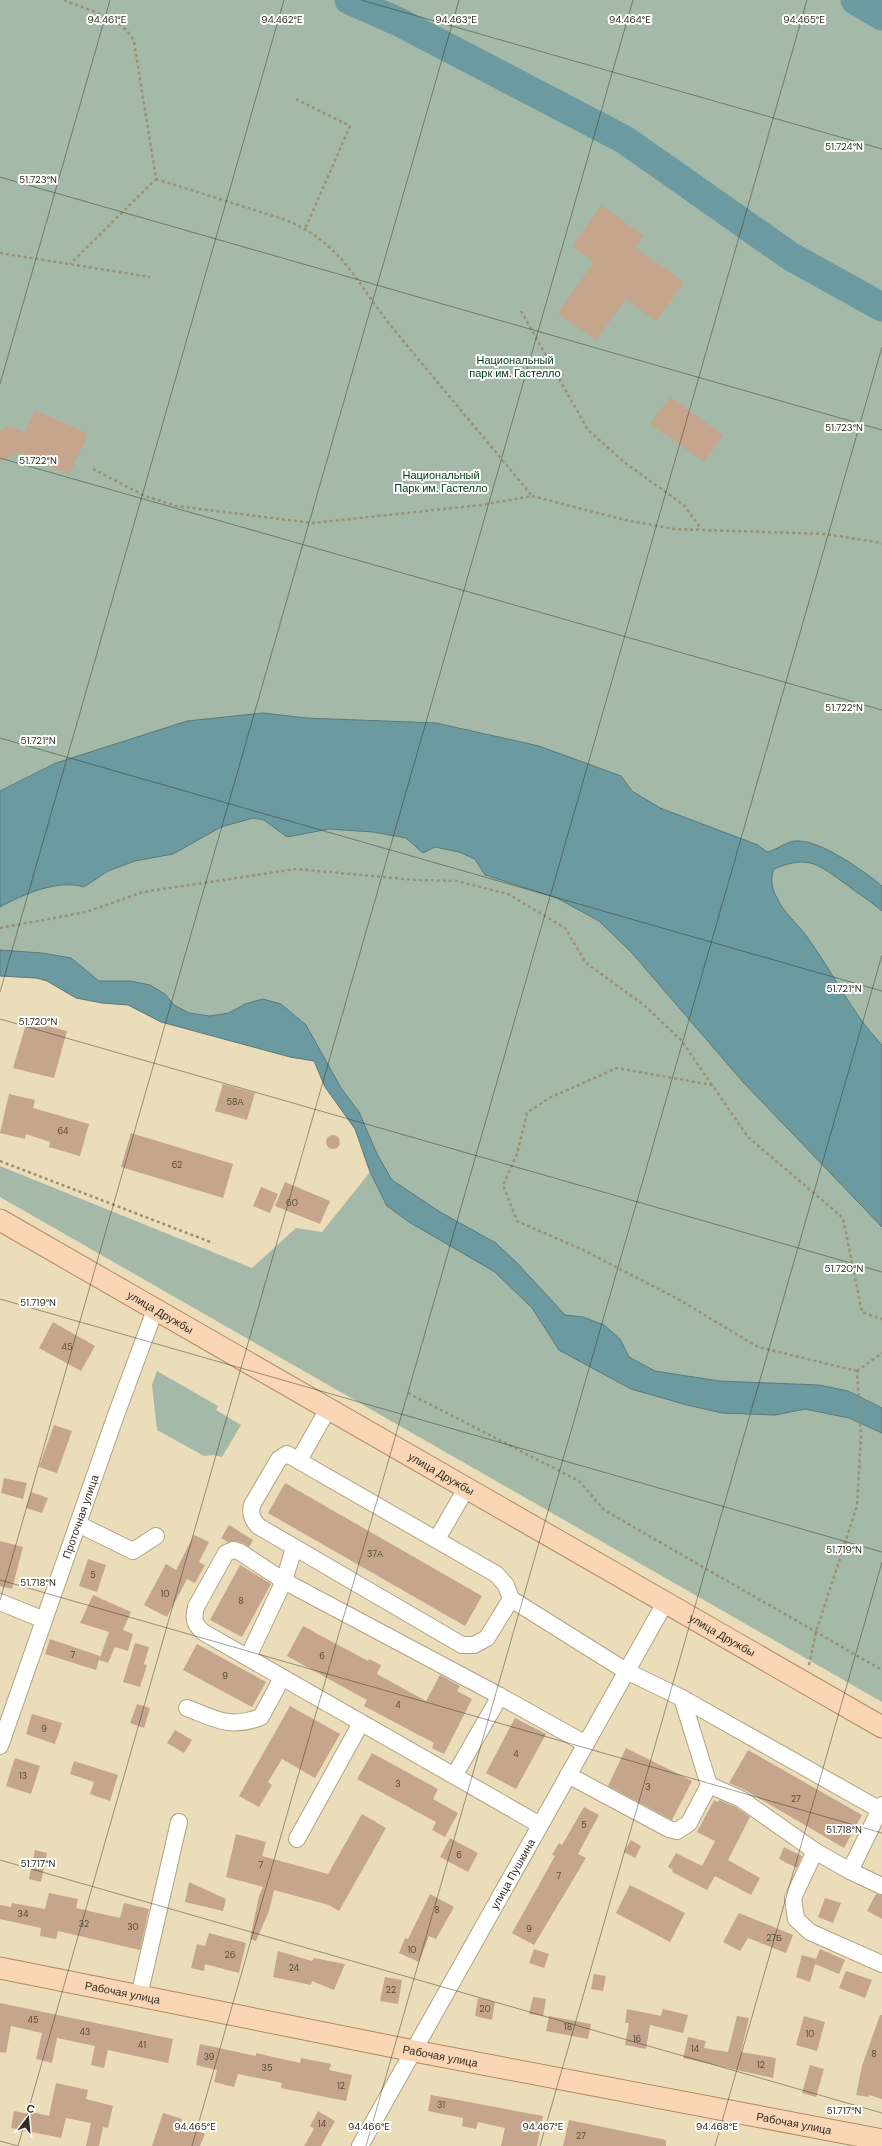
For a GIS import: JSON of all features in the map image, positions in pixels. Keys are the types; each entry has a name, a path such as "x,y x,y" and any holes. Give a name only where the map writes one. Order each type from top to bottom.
{"main road":[{"name":"улица Дружбы","path":"0,1220 328,1409 467,1487 665,1603 882,1727"},
{"name":"Рабочая улица","path":"0,1968 414,2051 882,2140"}],"street":[{"name":"Проточная улица","path":"0,1746 155,1310"},
{"path":"299,1460 328,1409"},
{"path":"511,1599 487,1638 474,1645 462,1646 258,1526 252,1520 252,1505 279,1459 287,1454 496,1574 506,1585 511,1599 626,1671 682,1698 881,1809 850,1872"},
{"path":"437,1539 467,1487"},
{"path":"78,1524 133,1551 156,1536"},
{"path":"248,1657 284,1581 294,1548"},
{"path":"540,1825 203,1632 196,1625 194,1615 196,1606 221,1559 226,1553 233,1550 240,1552 284,1581 500,1696 586,1744"},
{"path":"0,1602 44,1620"},
{"name":"улица Пушкина","path":"360,2146 665,1603"},
{"path":"187,1708 224,1722 244,1723 261,1717 282,1678"},
{"path":"454,1776 500,1696"},
{"path":"568,1774 669,1829 677,1831 689,1823 709,1785 682,1698"},
{"path":"297,1839 361,1723"},
{"path":"709,1785 741,1799 815,1851 850,1872 882,1886"},
{"path":"139,1996 179,1822"},
{"path":"815,1851 793,1898 796,1918 810,1932 882,1964"}],"path":[{"path":"64,0 116,22 127,31 134,41 156,179"},
{"path":"296,99 350,126 305,229"},
{"path":"156,179 283,219 305,229 327,245 349,266 380,313 532,496"},
{"path":"70,264 156,179"},
{"path":"0,253 150,277"},
{"path":"521,311 588,430 624,462 685,506 701,530"},
{"path":"93,469 145,496 176,506 313,523 481,505 532,496 625,520 674,529 826,534 882,543"},
{"path":"0,928 86,912 143,892 296,869 416,880 457,881 508,894 566,928 586,963 644,1005 682,1041 748,1137 843,1218 862,1312 882,1320"},
{"path":"712,1085 617,1068 549,1098 527,1113 517,1154 503,1185 517,1221 583,1250 678,1299 758,1346 857,1371 882,1353"},
{"path":"0,1161 213,1243"},
{"path":"805,1683 816,1632 857,1506 861,1434 857,1371"},
{"path":"408,1392 580,1481 604,1510 882,1670"}],"green space":[{"name":"Национальный Парк им. Гастелло","path":"0,0 882,0 882,1702 0,1197 0,1166 252,1268 296,1228 322,1232 370,1172 376,1183 382,1175 322,1054 0,963"},
{"path":"157,1371 218,1406 216,1410 241,1425 222,1457 213,1455 204,1456 157,1430 152,1385"}],"water":[{"path":"263,713 306,718 436,723 539,746 621,776 632,791 660,808 758,845 767,852 794,841 808,842 819,846 854,865 882,886 882,911 829,872 813,864 796,862 774,869 772,876 775,895 780,903 816,950 861,1020 882,1045 882,1227 743,1082 632,953 599,921 557,898 485,875 475,859 459,852 435,847 423,853 406,838 373,832 329,829 287,837 264,820 253,818 221,827 173,854 135,861 108,871 84,887 74,885 52,886 20,897 0,907 0,791 56,763 187,721"},
{"path":"0,950 42,953 71,958 99,981 131,981 150,985 165,994 174,1005 189,1013 209,1016 229,1013 245,1004 263,999 281,1004 306,1025 341,1088 359,1112 377,1154 392,1180 440,1212 496,1243 519,1265 565,1315 583,1317 604,1325 620,1339 629,1357 655,1371 719,1381 819,1385 848,1391 882,1408 882,1433 849,1418 805,1409 775,1415 722,1413 687,1405 631,1389 559,1350 532,1308 495,1272 409,1222 387,1206 370,1172 355,1129 325,1087 314,1061 290,1057 161,1022 128,1005 102,1003 76,998 47,981 36,978 0,976"}],"building":[{"path":"601,205 644,236 635,247 684,282 656,321 626,299 596,340 558,313 594,262 572,246"},
{"path":"670,397 723,435 704,462 650,424"},
{"path":"35,410 88,434 69,475 20,453 0,461 0,430 10,426 25,433"},
{"path":"27,1021 67,1031 54,1078 13,1068"},
{"path":"223,1084 255,1093 247,1120 215,1111"},
{"path":"9,1094 35,1100 33,1108 89,1124 80,1156 49,1147 50,1142 26,1134 25,1139 0,1133"},
{"path":"131,1133 233,1164 223,1198 121,1167"},
{"path":"330,1135 336,1135 340,1139 340,1145 336,1149 330,1149 326,1145 326,1139"},
{"path":"285,1182 330,1201 320,1224 275,1206"},
{"path":"261,1187 278,1194 270,1213 253,1206"},
{"path":"53,1322 95,1346 81,1371 39,1348"},
{"path":"54,1425 72,1431 57,1473 39,1467"},
{"path":"4,1478 27,1483 23,1499 1,1493"},
{"path":"285,1483 482,1596 465,1626 268,1513"},
{"path":"31,1492 48,1498 42,1513 26,1508"},
{"path":"229,1525 253,1540 249,1547 243,1543 235,1541 228,1542 221,1538"},
{"path":"194,1535 209,1542 199,1562 205,1565 195,1583 187,1579 167,1617 144,1605 166,1564 176,1570"},
{"path":"0,1541 23,1547 12,1589 0,1586"},
{"path":"88,1559 106,1565 97,1592 79,1586"},
{"path":"240,1565 271,1584 242,1637 210,1620"},
{"path":"93,1595 131,1612 123,1630 133,1634 128,1651 115,1647 108,1663 99,1660 109,1632 80,1623"},
{"path":"303,1626 368,1661 369,1659 381,1665 377,1674 426,1701 440,1675 460,1686 457,1691 472,1699 444,1754 432,1748 434,1743 364,1706 367,1700 287,1656"},
{"path":"50,1639 100,1656 96,1670 45,1654"},
{"path":"135,1643 149,1647 144,1664 147,1665 140,1687 123,1682"},
{"path":"197,1644 266,1682 252,1707 183,1670"},
{"path":"137,1704 150,1708 144,1728 130,1723"},
{"path":"290,1706 340,1734 315,1778 282,1759 268,1782 272,1785 259,1807 239,1796"},
{"path":"32,1714 62,1723 55,1744 26,1734"},
{"path":"515,1718 546,1734 516,1789 486,1773"},
{"path":"175,1730 192,1740 184,1753 167,1743"},
{"path":"626,1748 692,1781 672,1820 608,1786"},
{"path":"748,1750 862,1815 844,1848 745,1790 729,1783"},
{"path":"372,1753 438,1789 433,1799 458,1813 445,1837 432,1830 436,1822 357,1779"},
{"path":"15,1758 40,1766 31,1794 6,1786"},
{"path":"74,1761 118,1775 110,1801 90,1794 94,1782 70,1774"},
{"path":"714,1800 718,1802 719,1800 736,1807 750,1817 728,1860 760,1878 751,1895 715,1876 707,1890 672,1872 673,1870 668,1867 676,1853 702,1866 715,1841 697,1832"},
{"path":"584,1807 599,1815 578,1854 586,1858 534,1945 512,1933 555,1856 552,1855 559,1843 562,1845"},
{"path":"362,1814 386,1828 339,1911 329,1905 274,1890 269,1911 256,1941 250,1939 259,1896 263,1887 226,1877 236,1834 266,1842 262,1856 328,1874"},
{"path":"450,1838 478,1853 468,1872 440,1857"},
{"path":"631,1840 641,1846 635,1858 624,1852"},
{"path":"784,1847 802,1856 797,1868 779,1859"},
{"path":"35,1850 47,1853 41,1882 29,1879"},
{"path":"189,1882 226,1899 223,1911 185,1902"},
{"path":"630,1885 685,1913 670,1942 616,1913"},
{"path":"49,1893 78,1899 76,1908 120,1918 124,1903 149,1909 140,1950 58,1931 56,1939 40,1936 41,1928 0,1919 0,1905 11,1907 12,1903 45,1909"},
{"path":"430,1894 454,1907 436,1939 429,1936 419,1962 399,1953 405,1938 408,1939"},
{"path":"876,1894 882,1895 882,1919 867,1911"},
{"path":"825,1898 841,1903 833,1923 818,1917"},
{"path":"739,1913 793,1935 786,1953 748,1938 740,1951 723,1942"},
{"path":"209,1933 246,1943 239,1973 205,1964 204,1971 191,1968 197,1944 205,1946"},
{"path":"534,1949 549,1954 544,1968 529,1963"},
{"path":"820,1949 845,1960 839,1974 815,1964 810,1982 796,1977 802,1955 816,1959"},
{"path":"278,1951 312,1961 314,1958 345,1964 334,1990 312,1981 311,1985 273,1977"},
{"path":"846,1971 872,1980 865,1998 839,1988"},
{"path":"594,1974 606,1976 603,1991 591,1989"},
{"path":"385,1977 402,1980 398,2004 380,2001"},
{"path":"533,1997 546,1999 543,2016 529,2014"},
{"path":"478,1998 495,2002 492,2020 475,2016"},
{"path":"0,2003 173,2039 168,2063 108,2050 104,2068 91,2065 95,2046 57,2038 52,2063 36,2059 42,2033 11,2026 6,2053 0,2052"},
{"path":"627,2009 661,2016 663,2009 688,2015 683,2033 650,2025 646,2049 625,2045 629,2023 625,2023"},
{"path":"880,2015 882,2015 882,2099 869,2095 869,2097 856,2095 862,2066"},
{"path":"549,2016 591,2024 588,2039 546,2031"},
{"path":"737,2016 749,2018 741,2052 776,2058 773,2078 683,2058 688,2037 706,2041 704,2048 728,2052"},
{"path":"804,2016 825,2022 817,2051 796,2045"},
{"path":"200,2044 256,2056 256,2053 300,2063 301,2058 331,2064 329,2070 352,2075 346,2101 281,2088 282,2083 238,2074 234,2087 214,2082 217,2070 196,2065"},
{"path":"810,2065 824,2069 816,2097 802,2093"},
{"path":"56,2083 88,2090 86,2099 113,2106 108,2128 103,2127 99,2146 86,2146 91,2123 66,2118 61,2138 11,2128 14,2111 28,2114 28,2111 49,2116"},
{"path":"431,2095 543,2116 537,2146 501,2146 505,2128 478,2122 476,2129 462,2126 463,2118 428,2111"},
{"path":"318,2111 335,2121 321,2146 304,2146 314,2129 310,2126"},
{"path":"163,2113 182,2119 181,2124 205,2134 200,2146 152,2146"},
{"path":"569,2120 666,2140 666,2146 563,2146"}],"waterway":[{"path":"349,0 399,22 625,140 790,256 882,307"},
{"path":"855,0 882,16"}],"park label":[{"name":"Национальный парк им. Гастелло","path":"515,366"}]}
